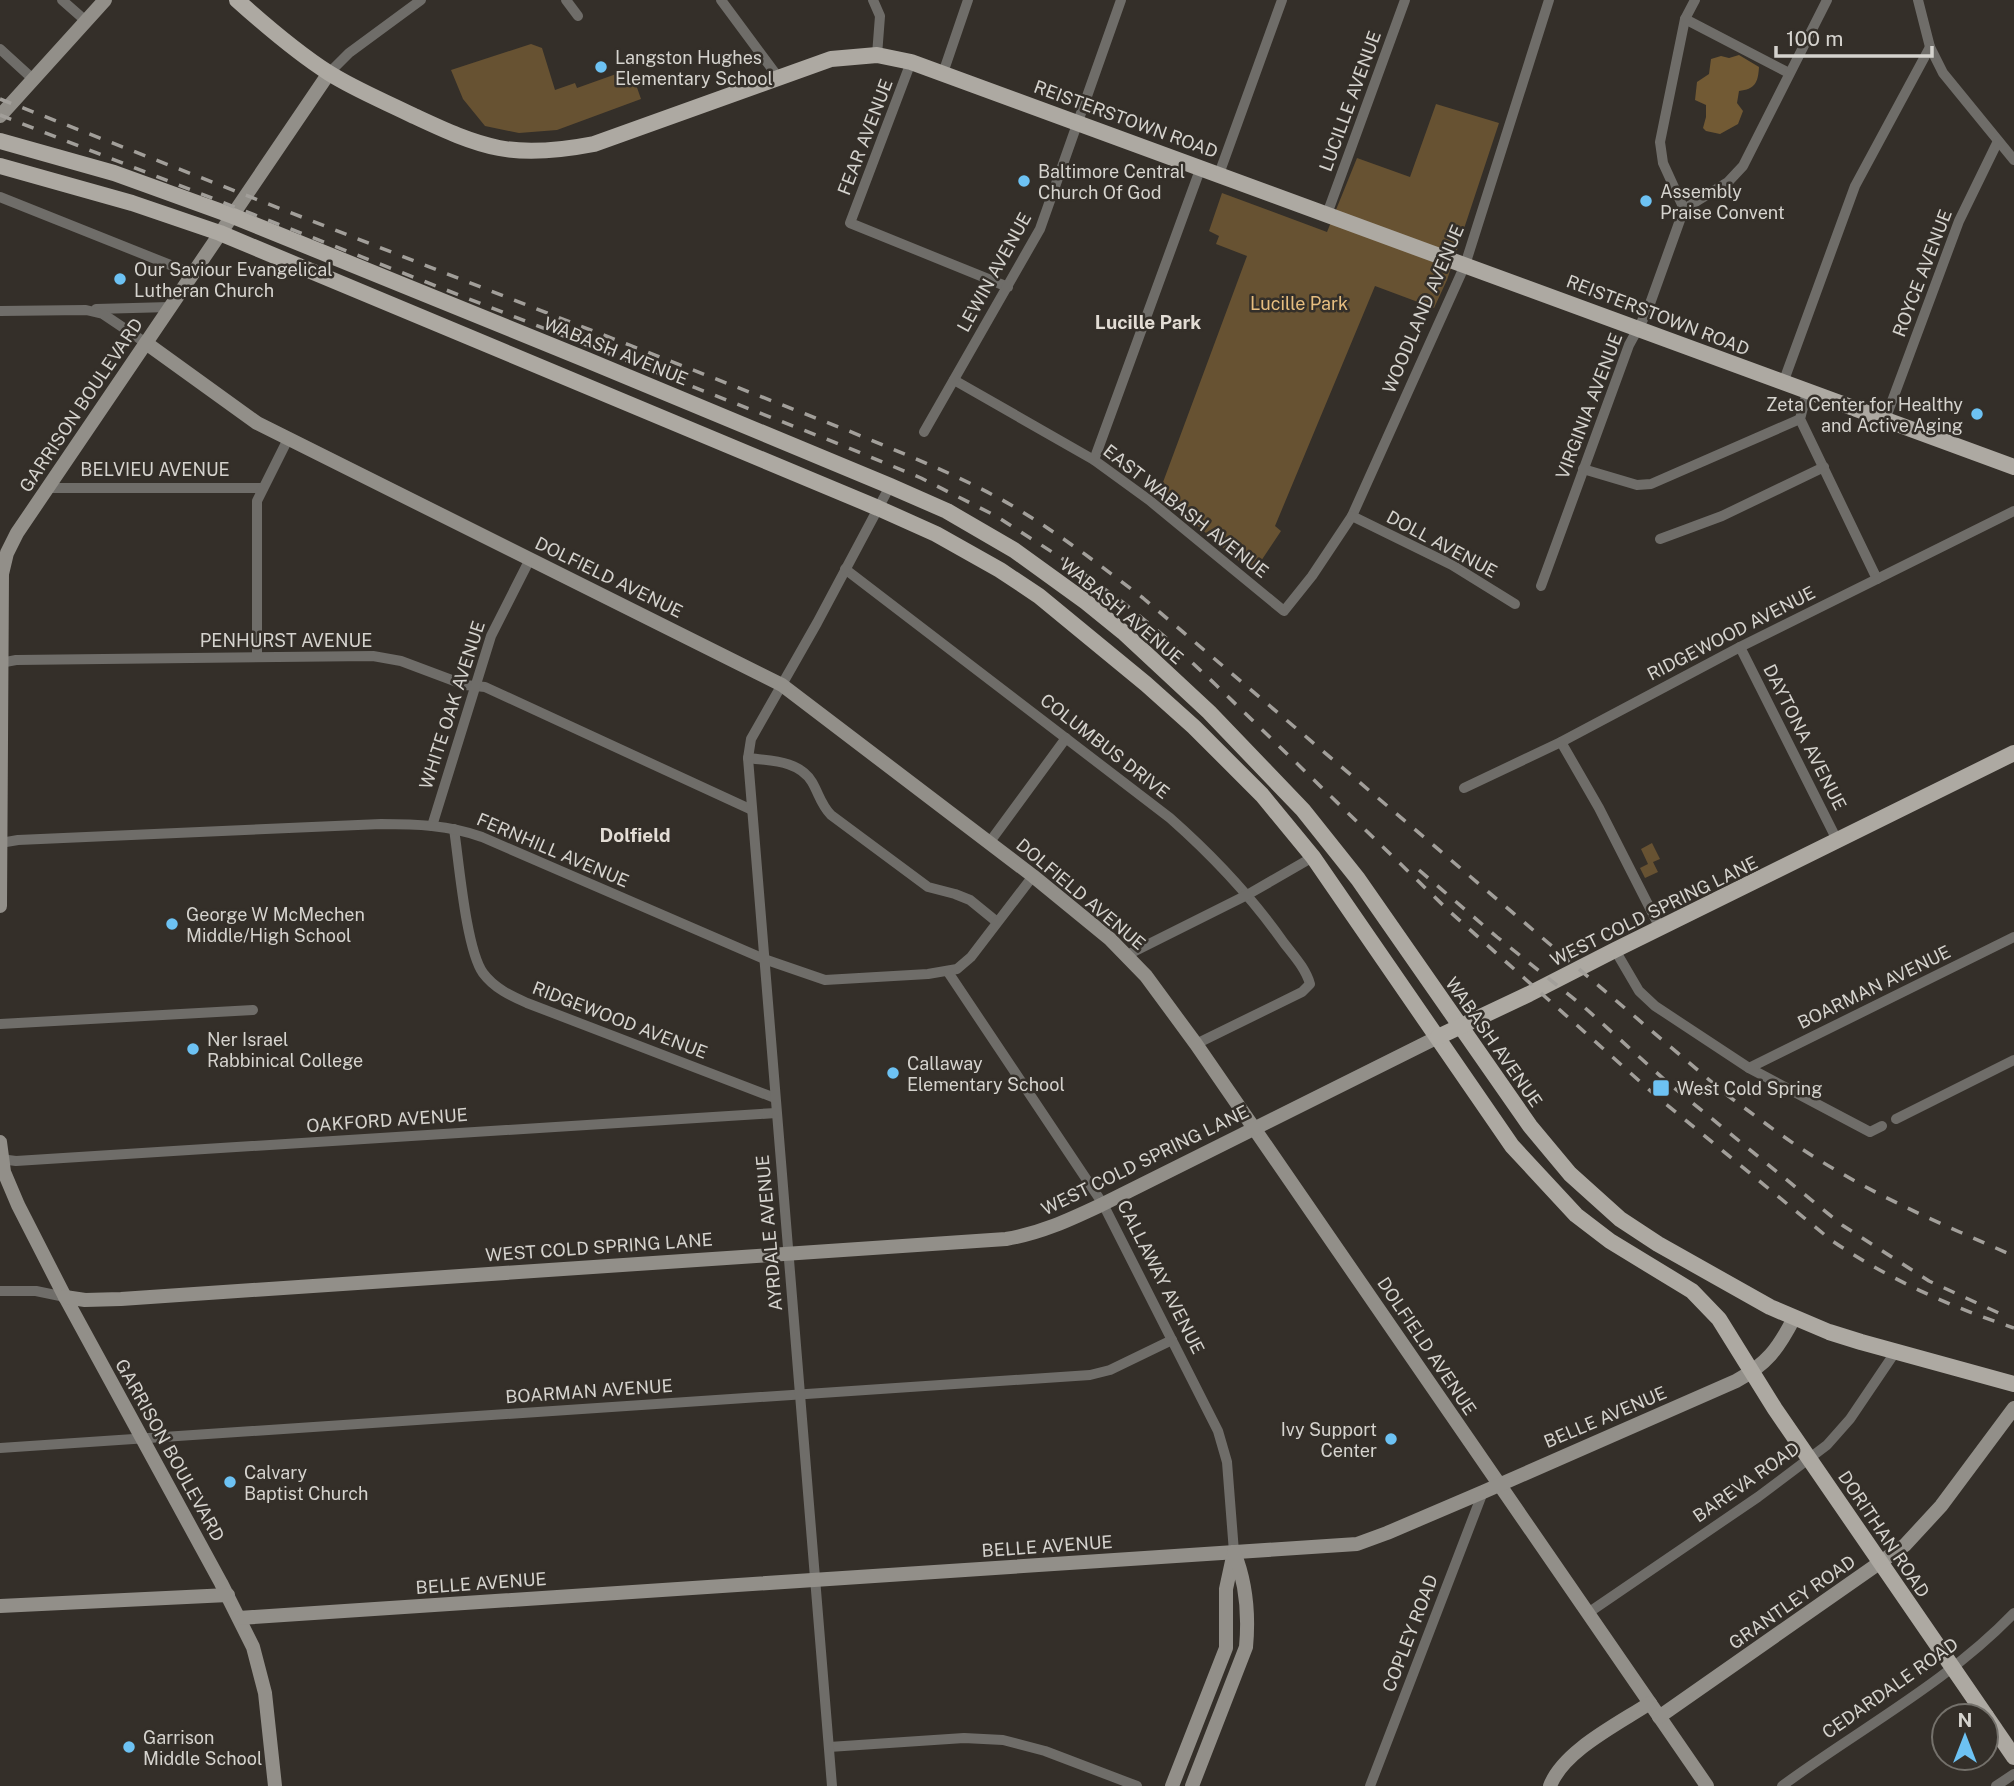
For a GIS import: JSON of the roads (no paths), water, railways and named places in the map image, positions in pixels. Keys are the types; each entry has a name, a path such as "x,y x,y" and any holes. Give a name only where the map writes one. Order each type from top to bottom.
{"main road":[{"name":"REISTERSTOWN ROAD","path":"237,0 271,30 329,73 360,90 457,135 500,148 522,151 570,149 594,144 831,59 877,55 911,62 2014,467"},
{"name":"WABASH AVENUE","path":"0,141 114,173 233,216 587,359 890,486 982,530 1051,575 1123,632 1209,712 1277,781 1330,843 1543,1144 1590,1194 1620,1219 1658,1244 1794,1318 1841,1336 2014,1384"},
{"path":"0,166 106,195 220,233 878,508 936,534 1000,570 1072,621 1223,755 1262,795 1313,857 1512,1146 1552,1192 1610,1241 1692,1291 1705,1303 1753,1371"},
{"path":"577,382 587,359"},
{"name":"WEST COLD SPRING LANE","path":"1438,1037 2014,753"},
{"name":"DORITHAN ROAD","path":"1753,1371 1809,1459 1976,1702"},
{"name":"DORITHAN ROAD","path":"2000,1736 2014,1757"}],"street":[{"path":"62,0 87,22"},
{"path":"0,116 105,0"},
{"path":"566,0 578,16"},
{"path":"721,0 778,77"},
{"path":"873,0 880,16 877,55"},
{"path":"943,73 968,0"},
{"name":"LEWIN AVENUE","path":"924,432 1040,229 1121,0"},
{"path":"1219,174 1282,0"},
{"name":"LUCILLE AVENUE","path":"1327,214 1405,0"},
{"name":"WOODLAND AVENUE","path":"1284,611 1312,576 1352,516 1465,265 1549,0"},
{"path":"1695,0 1685,19 1660,142 1663,163 1684,209 1718,189 1737,173 1827,0"},
{"path":"1918,0 1930,47 1943,73 2014,160"},
{"path":"329,73 349,53 417,1"},
{"path":"1685,19 1789,73"},
{"path":"1783,383 1854,186 1930,47"},
{"path":"0,49 34,80"},
{"name":"FEAR AVENUE","path":"911,62 850,223 1007,287"},
{"name":"GARRISON BOULEVARD","path":"0,906 3,551 329,73"},
{"name":"ROYCE AVENUE","path":"1885,420 1959,221 1998,141"},
{"path":"1094,460 1201,167"},
{"path":"0,197 193,274"},
{"name":"VIRGINIA AVENUE","path":"1541,586 1629,345 1647,312 1684,209"},
{"path":"0,311 170,307"},
{"path":"86,310 103,314 146,343"},
{"name":"DOLFIELD AVENUE","path":"146,343 242,414 288,439 782,685 1033,876 1127,955 1164,1000 1255,1128 1707,1786"},
{"name":"EAST WABASH AVENUE","path":"954,380 1094,460 1149,500 1284,611"},
{"path":"1807,391 1800,419 1877,579"},
{"path":"1583,469 1637,485 1651,484 1800,419"},
{"path":"257,657 257,501 288,439"},
{"path":"1660,538 1722,516 1824,467"},
{"path":"782,685 890,486"},
{"name":"BELVIEU AVENUE","path":"47,488 263,488"},
{"name":"RIDGEWOOD AVENUE","path":"1464,788 1561,742 1740,647 2014,512"},
{"name":"DOLL AVENUE","path":"1352,516 1452,565 1515,604"},
{"name":"WHITE OAK AVENUE","path":"432,826 500,615 530,559"},
{"name":"COLUMBUS DRIVE","path":"845,569 1170,818 1211,855 1247,895 1304,970 1310,984 1302,992 1196,1044"},
{"name":"DAYTONA AVENUE","path":"1740,647 1838,842"},
{"name":"PENHURST AVENUE","path":"0,663 16,660 385,658 465,685 485,687 752,810"},
{"name":"AYRDALE AVENUE","path":"782,685 751,739 748,758 832,1786"},
{"path":"989,843 1066,738"},
{"path":"1561,742 1599,808 1660,928"},
{"path":"748,758 779,762 798,769 813,783 824,808 831,815 928,887 970,900 996,922"},
{"name":"FERNHILL AVENUE","path":"0,843 381,824 432,826 482,837 764,959 825,980 948,972"},
{"name":"RIDGEWOOD AVENUE","path":"454,829 473,949 481,970 489,980 512,996 775,1098"},
{"path":"1127,955 1247,895 1313,857"},
{"path":"948,972 965,964 1033,876"},
{"name":"BOARMAN AVENUE","path":"1749,1068 2014,937"},
{"path":"1615,950 1630,978 1646,998 1694,1034 1749,1068 1870,1132 1882,1126"},
{"name":"CALLAWAY AVENUE","path":"948,972 1103,1204 1223,1445 1229,1478 1234,1552 1244,1587 1246,1647 1192,1786"},
{"path":"0,1024 253,1010"},
{"name":"WEST COLD SPRING LANE","path":"0,1291 36,1291 99,1300 1006,1239 1048,1229 1103,1204 1438,1037"},
{"path":"1896,1119 2014,1060"},
{"name":"OAKFORD AVENUE","path":"1,1159 16,1161 776,1113"},
{"name":"GARRISON BOULEVARD","path":"0,1142 1,1159 9,1188 65,1297 228,1595 253,1647 262,1679 275,1786"},
{"name":"BELLE AVENUE","path":"239,1618 1357,1544 1500,1485 1753,1371 1777,1349 1794,1318"},
{"name":"BOARMAN AVENUE","path":"0,1448 1100,1373 1172,1340"},
{"name":"BAREVA ROAD","path":"1588,1613 1827,1445 1850,1419 1896,1351"},
{"name":"GRANTLEY ROAD","path":"1659,1717 1905,1545 1932,1516 2014,1408"},
{"name":"COPLEY ROAD","path":"1370,1786 1483,1492"},
{"name":"CALLAWAY AVENUE","path":"1172,1786 1226,1648 1226,1589 1234,1552"},
{"path":"0,1606 228,1595"},
{"name":"CEDARDALE ROAD","path":"1782,1786 1952,1668 2014,1613"},
{"path":"1226,1648 1246,1647"},
{"path":"1550,1786 1557,1770 1570,1756 1650,1703"},
{"path":"829,1747 964,1738 1003,1740 1045,1751 1137,1786"},
{"path":"1996,1786 2014,1774"}],"railway":[{"path":"0,99 849,431 951,474 1011,505 1095,561 1143,598 1727,1095 1820,1161 1878,1193 2014,1256"},
{"path":"0,115 844,446 921,478 996,516 1063,559 1164,636 1448,910 1655,1095 1831,1240 1874,1267 1920,1290 2014,1328"},
{"path":"1419,870 1583,1006 1667,1082 1842,1225 1929,1281 2001,1314"}],"place":[{"name":"Langston Hughes Elementary School","path":"601,67"},
{"name":"Baltimore Central Church Of God","path":"1024,181"},
{"name":"Assembly Praise Convent","path":"1646,201"},
{"name":"Our Saviour Evangelical Lutheran Church","path":"120,279"},
{"name":"Zeta Center for Healthy and Active Aging","path":"1977,414"},
{"name":"George W McMechen Middle/High School","path":"172,924"},
{"name":"Ner Israel Rabbinical College","path":"193,1049"},
{"name":"Callaway Elementary School","path":"893,1073"},
{"name":"West Cold Spring","path":"1661,1088"},
{"name":"Ivy Support Center","path":"1391,1439"},
{"name":"Calvary Baptist Church","path":"230,1482"},
{"name":"Garrison Middle School","path":"129,1747"}],"district":[{"name":"Lucille Park","path":"1148,322"},
{"name":"Dolfield","path":"635,835"}]}
